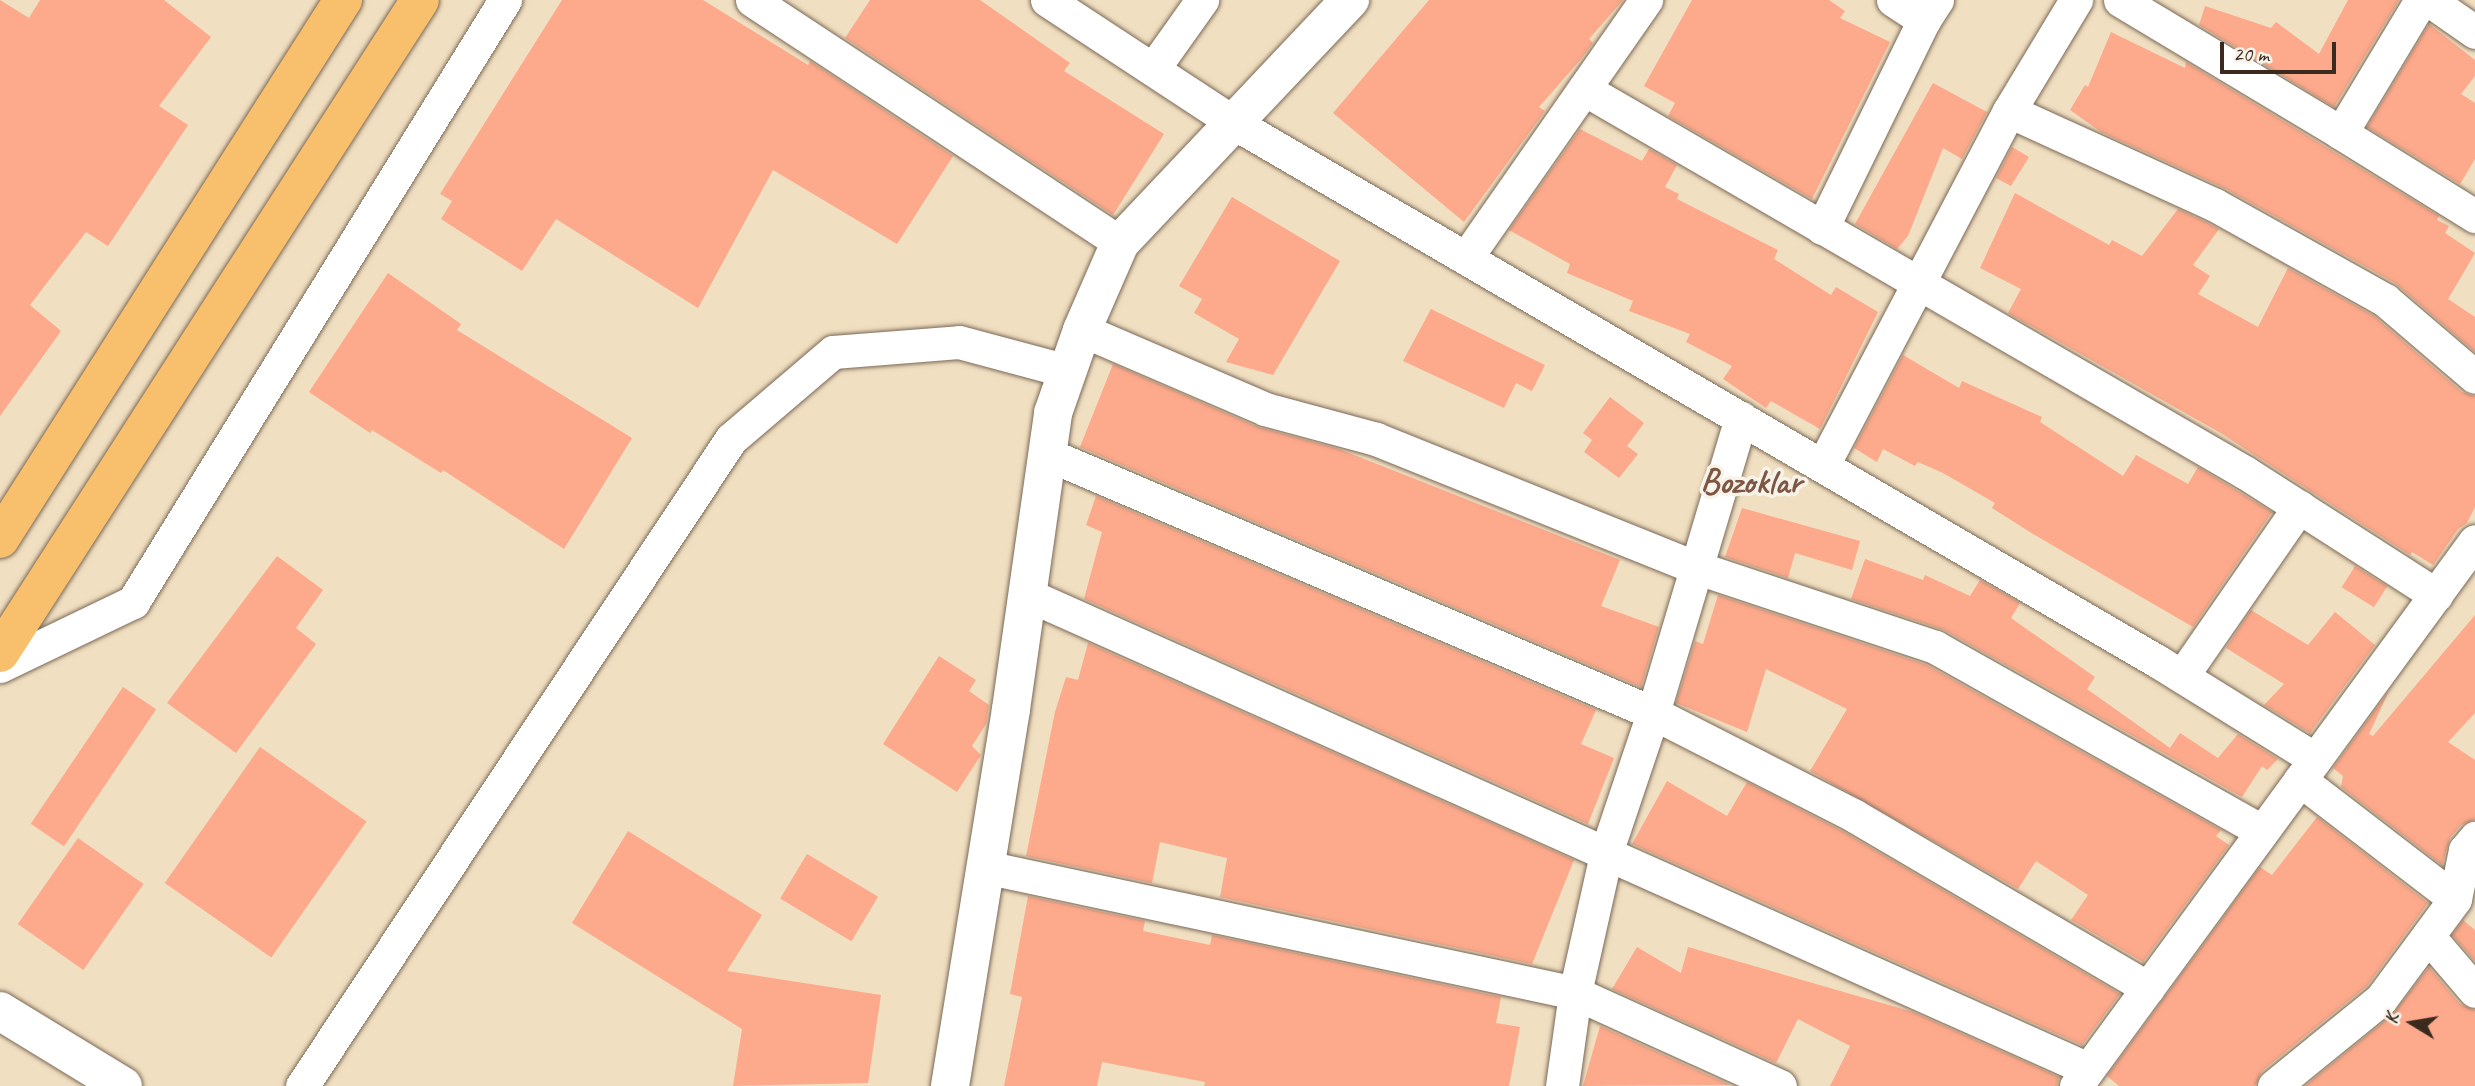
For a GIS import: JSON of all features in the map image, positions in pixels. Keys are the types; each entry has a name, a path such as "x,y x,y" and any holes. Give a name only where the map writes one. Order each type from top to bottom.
{"main road":[{"path":"0,540 343,0"},
{"path":"0,653 421,0"}],"street":[{"path":"0,666 133,602 505,0"},
{"path":"752,0 1120,243"},
{"path":"1047,0 1234,123 2182,676 2307,770 2455,899"},
{"path":"1153,69 1202,0"},
{"path":"950,1086 1053,413 1082,330 1120,243 1350,0"},
{"path":"1466,258 1646,0"},
{"path":"1822,228 1930,10 1893,0"},
{"path":"1822,465 1921,283 2009,111 2076,0"},
{"path":"2120,0 2475,216"},
{"path":"2341,133 2421,0"},
{"path":"2429,0 2475,32"},
{"path":"1584,89 1921,283 2300,507 2436,595"},
{"path":"2009,111 2215,205 2385,300 2475,377"},
{"path":"1082,330 1265,409 1376,439 1695,567 1934,647 2262,831"},
{"path":"302,1086 731,439 833,352 959,342 1067,371"},
{"path":"1562,1086 1575,993 1607,850 1653,713 1741,418"},
{"path":"1047,454 1653,713 1853,815 2148,988"},
{"path":"2182,676 2300,507"},
{"path":"1026,594 1607,850 2082,1077 2475,541"},
{"path":"2274,1086 2381,999 2455,899 2472,849"},
{"path":"985,867 1575,993 1780,1086"},
{"path":"2428,936 2475,991"},
{"path":"0,1011 123,1086"}],"building":[{"path":"0,0 29,18 40,0 164,0 211,37 159,106 188,125 108,246 86,232 30,305 61,331 0,416"},
{"path":"562,0 703,0 808,65 810,61 953,156 897,244 773,170 698,308 556,219 522,271 441,219 452,201 440,194"},
{"path":"870,0 980,0 1070,63 1064,71 1164,134 1113,215 845,38"},
{"path":"1429,0 1623,0 1589,39 1593,43 1581,59 1539,107 1545,111 1464,222 1333,113"},
{"path":"1692,0 1829,0 1845,11 1840,18 1890,42 1812,199 1668,116 1675,103 1644,86"},
{"path":"2348,0 2399,0 2334,107 2199,25 2205,6 2271,28 2276,22 2319,54"},
{"path":"2429,24 2475,60 2475,76 2461,94 2475,103 2475,159 2460,184 2367,127"},
{"path":"2111,32 2185,68 2186,62 2439,216 2437,220 2449,226 2445,233 2475,253 2448,299 2475,317 2475,352 2395,283 2224,188 2101,132 2070,110 2085,85 2088,87"},
{"path":"1933,83 1987,112 1962,159 1943,148 1908,236 1897,249 1855,224"},
{"path":"1580,129 1642,161 1649,149 1677,165 1665,187 1679,194 1677,199 1778,250 1774,259 1831,295 1836,287 1878,312 1820,429 1771,401 1766,408 1723,379 1732,366 1686,342 1690,334 1629,311 1633,301 1567,273 1570,264 1509,230"},
{"path":"2012,147 2029,157 2011,186 1996,178"},
{"path":"2015,193 2109,245 2112,240 2142,256 2178,209 2219,229 2193,265 2210,276 2198,294 2258,327 2288,268 2374,316 2462,392 2475,396 2475,507 2467,523 2458,529 2433,565 2412,552 2410,555 2219,432 2008,313 2021,289 1980,268"},
{"path":"1232,197 1340,261 1273,375 1226,362 1239,339 1194,313 1202,299 1179,286"},
{"path":"388,273 461,324 457,330 632,438 564,549 443,470 441,473 372,430 370,433 309,392"},
{"path":"1431,309 1545,365 1532,391 1516,383 1504,408 1403,361"},
{"path":"1903,355 1959,388 1962,381 2042,417 2040,422 2123,476 2136,455 2188,484 2198,467 2272,512 2193,627 2033,534 1992,508 1995,503 1943,473 1918,462 1915,466 1883,449 1877,462 1854,448"},
{"path":"1113,364 1258,427 1339,449 1620,560 1601,606 1659,627 1641,687 1080,447"},
{"path":"1610,397 1644,423 1627,446 1638,454 1619,478 1584,452 1592,440 1583,433"},
{"path":"1096,496 1596,710 1581,744 1614,758 1588,824 1084,599 1102,532 1086,525"},
{"path":"1742,508 1860,541 1852,570 1795,553 1788,578 1725,557"},
{"path":"277,556 323,590 296,628 316,644 236,753 167,703"},
{"path":"1865,559 1923,580 1925,575 1970,596 1980,580 2020,603 2011,618 2095,677 2087,689 2170,748 2180,733 2218,758 2238,734 2278,759 2267,770 2262,766 2242,797 1944,630 1851,599"},
{"path":"2355,566 2387,586 2374,607 2342,587"},
{"path":"1718,595 1927,665 2221,830 2216,836 2229,845 2143,962 2071,920 2088,895 2036,861 2018,889 1810,771 1847,709 1766,669 1747,732 1676,703 1695,641 1703,644"},
{"path":"2251,610 2308,645 2335,612 2375,645 2310,733 2264,705 2284,684 2226,648"},
{"path":"2475,615 2475,713 2448,742 2475,760 2475,819 2461,825 2450,838 2442,865 2341,787 2343,776 2333,768 2389,691 2369,734 2373,736"},
{"path":"1088,643 1574,860 1532,964 1220,897 1227,858 1160,842 1152,883 1026,856 1055,712 1066,677 1078,680"},
{"path":"939,656 976,680 969,691 989,705 986,724 972,746 981,755 957,792 883,744"},
{"path":"123,687 156,709 64,846 31,824"},
{"path":"260,747 366,822 271,958 165,883"},
{"path":"1667,781 1727,816 1747,782 1844,832 2120,994 2082,1045 1632,844"},
{"path":"2317,817 2428,903 2367,986 2262,1071 2255,1086 2119,1086 2107,1076 2260,867 2272,875"},
{"path":"628,831 762,915 727,971 881,995 868,1083 733,1086 742,1029 572,923"},
{"path":"78,838 144,884 83,970 18,924"},
{"path":"807,854 878,897 851,941 780,899"},
{"path":"1028,896 1145,921 1143,931 1210,945 1212,935 1501,997 1496,1023 1520,1027 1509,1086 1204,1086 1205,1082 1102,1062 1097,1086 1004,1086 1022,997 1010,994"},
{"path":"2463,920 2475,930 2475,961 2452,935"},
{"path":"1637,947 1681,973 1688,947 1913,1012 2059,1077 2057,1086 1830,1086 1850,1046 1798,1019 1776,1063 1612,989"},
{"path":"2429,967 2460,1004 2475,1010 2475,1086 2305,1086 2393,1014"},
{"path":"1600,1026 1730,1085 1583,1086"}],"district":[{"name":"Bozoklar","path":"1751,482"}]}
